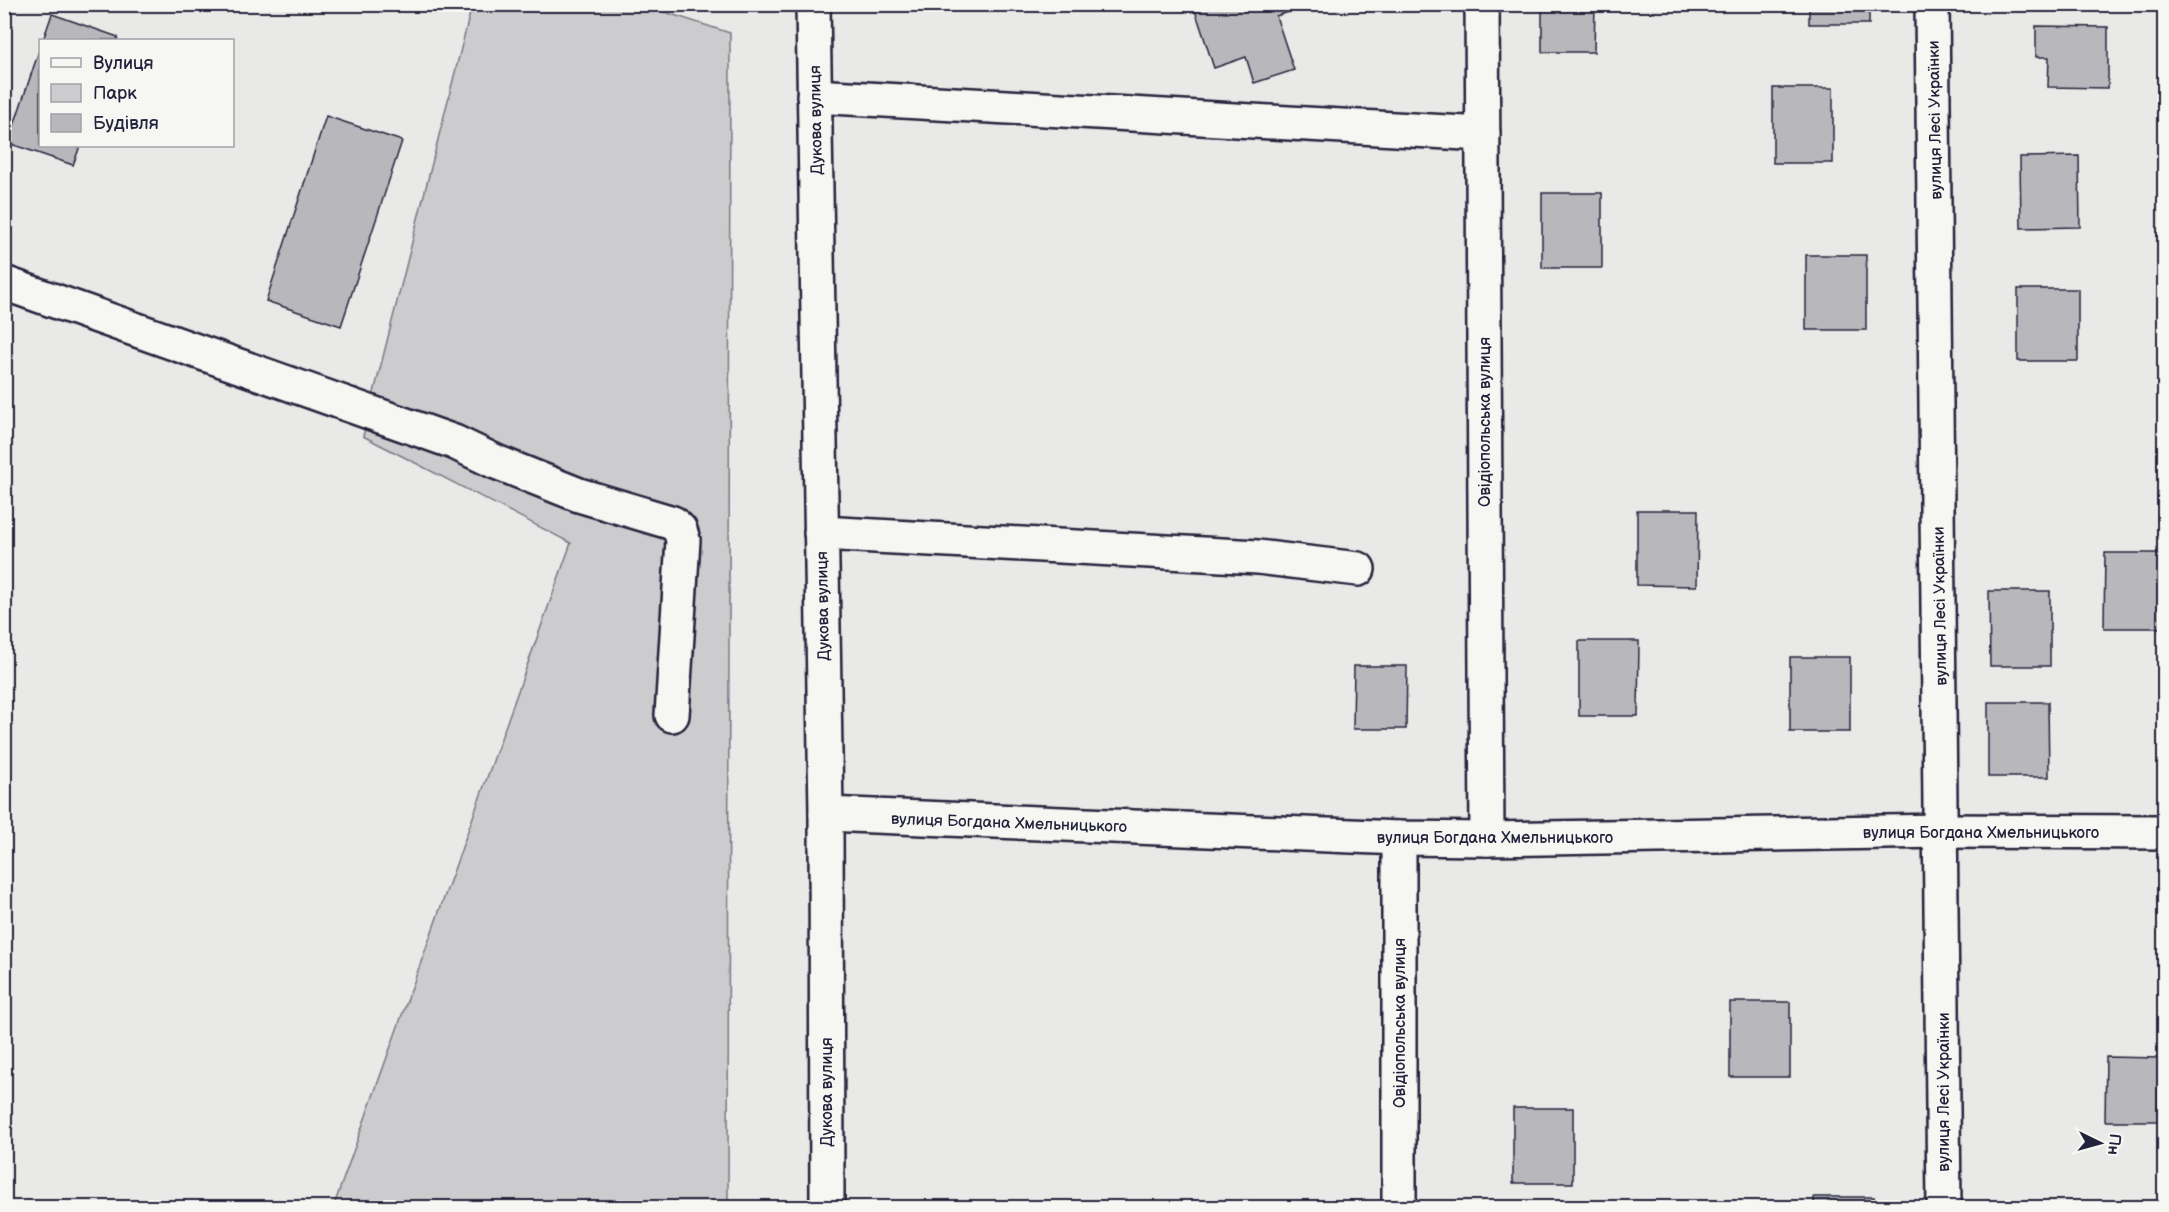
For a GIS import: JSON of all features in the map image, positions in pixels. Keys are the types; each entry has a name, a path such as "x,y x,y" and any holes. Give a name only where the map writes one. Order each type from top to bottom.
{"street":[{"name":"Дукова вулиця","path":"813,4 826,814 827,1208"},
{"name":"Овідіопольська вулиця","path":"1482,4 1487,839"},
{"name":"вулиця Лесі Українки","path":"1932,4 1944,1208"},
{"path":"814,96 1483,134"},
{"path":"4,283 454,442 496,462 579,495 674,523 680,530 683,540 672,716"},
{"path":"821,533 1258,557 1358,569"},
{"name":"вулиця Богдана Хмельницького","path":"826,814 1398,838 1487,839 1942,831 2164,832"},
{"name":"Овідіопольська вулиця","path":"1398,838 1399,1208"}],"green space":[{"path":"472,5 643,5 730,33 728,1207 333,1208 571,543 363,436"}],"building":[{"path":"1193,4 1297,4 1299,9 1276,16 1294,70 1254,83 1246,57 1214,68"},
{"path":"1542,4 1595,4 1594,52 1542,52"},
{"path":"1809,4 1869,4 1869,24 1809,24"},
{"path":"52,14 118,37 117,39 43,39"},
{"path":"2036,26 2108,27 2108,88 2048,87 2049,57 2036,57"},
{"path":"39,51 39,147 80,147 73,165 8,143"},
{"path":"1773,88 1833,88 1833,163 1773,163"},
{"path":"326,116 402,141 341,326 266,301"},
{"path":"2079,156 2080,227 2021,228 2020,157"},
{"path":"1542,193 1602,193 1602,268 1542,268"},
{"path":"1806,255 1866,255 1866,330 1806,330"},
{"path":"2018,289 2078,289 2078,361 2018,361"},
{"path":"1637,510 1698,510 1697,586 1637,585"},
{"path":"2105,553 2164,553 2164,628 2104,628"},
{"path":"1989,591 2050,591 2050,666 1990,666"},
{"path":"1579,641 1639,641 1638,716 1579,716"},
{"path":"1790,657 1850,657 1850,732 1790,732"},
{"path":"1354,666 1407,666 1406,729 1353,729"},
{"path":"1988,702 2048,702 2049,777 1988,777"},
{"path":"1730,1002 1790,1002 1790,1077 1730,1077"},
{"path":"2106,1057 2159,1058 2158,1121 2105,1121"},
{"path":"1513,1108 1573,1108 1573,1183 1513,1183"},
{"path":"1814,1197 1874,1197 1874,1208 1814,1208"}]}
